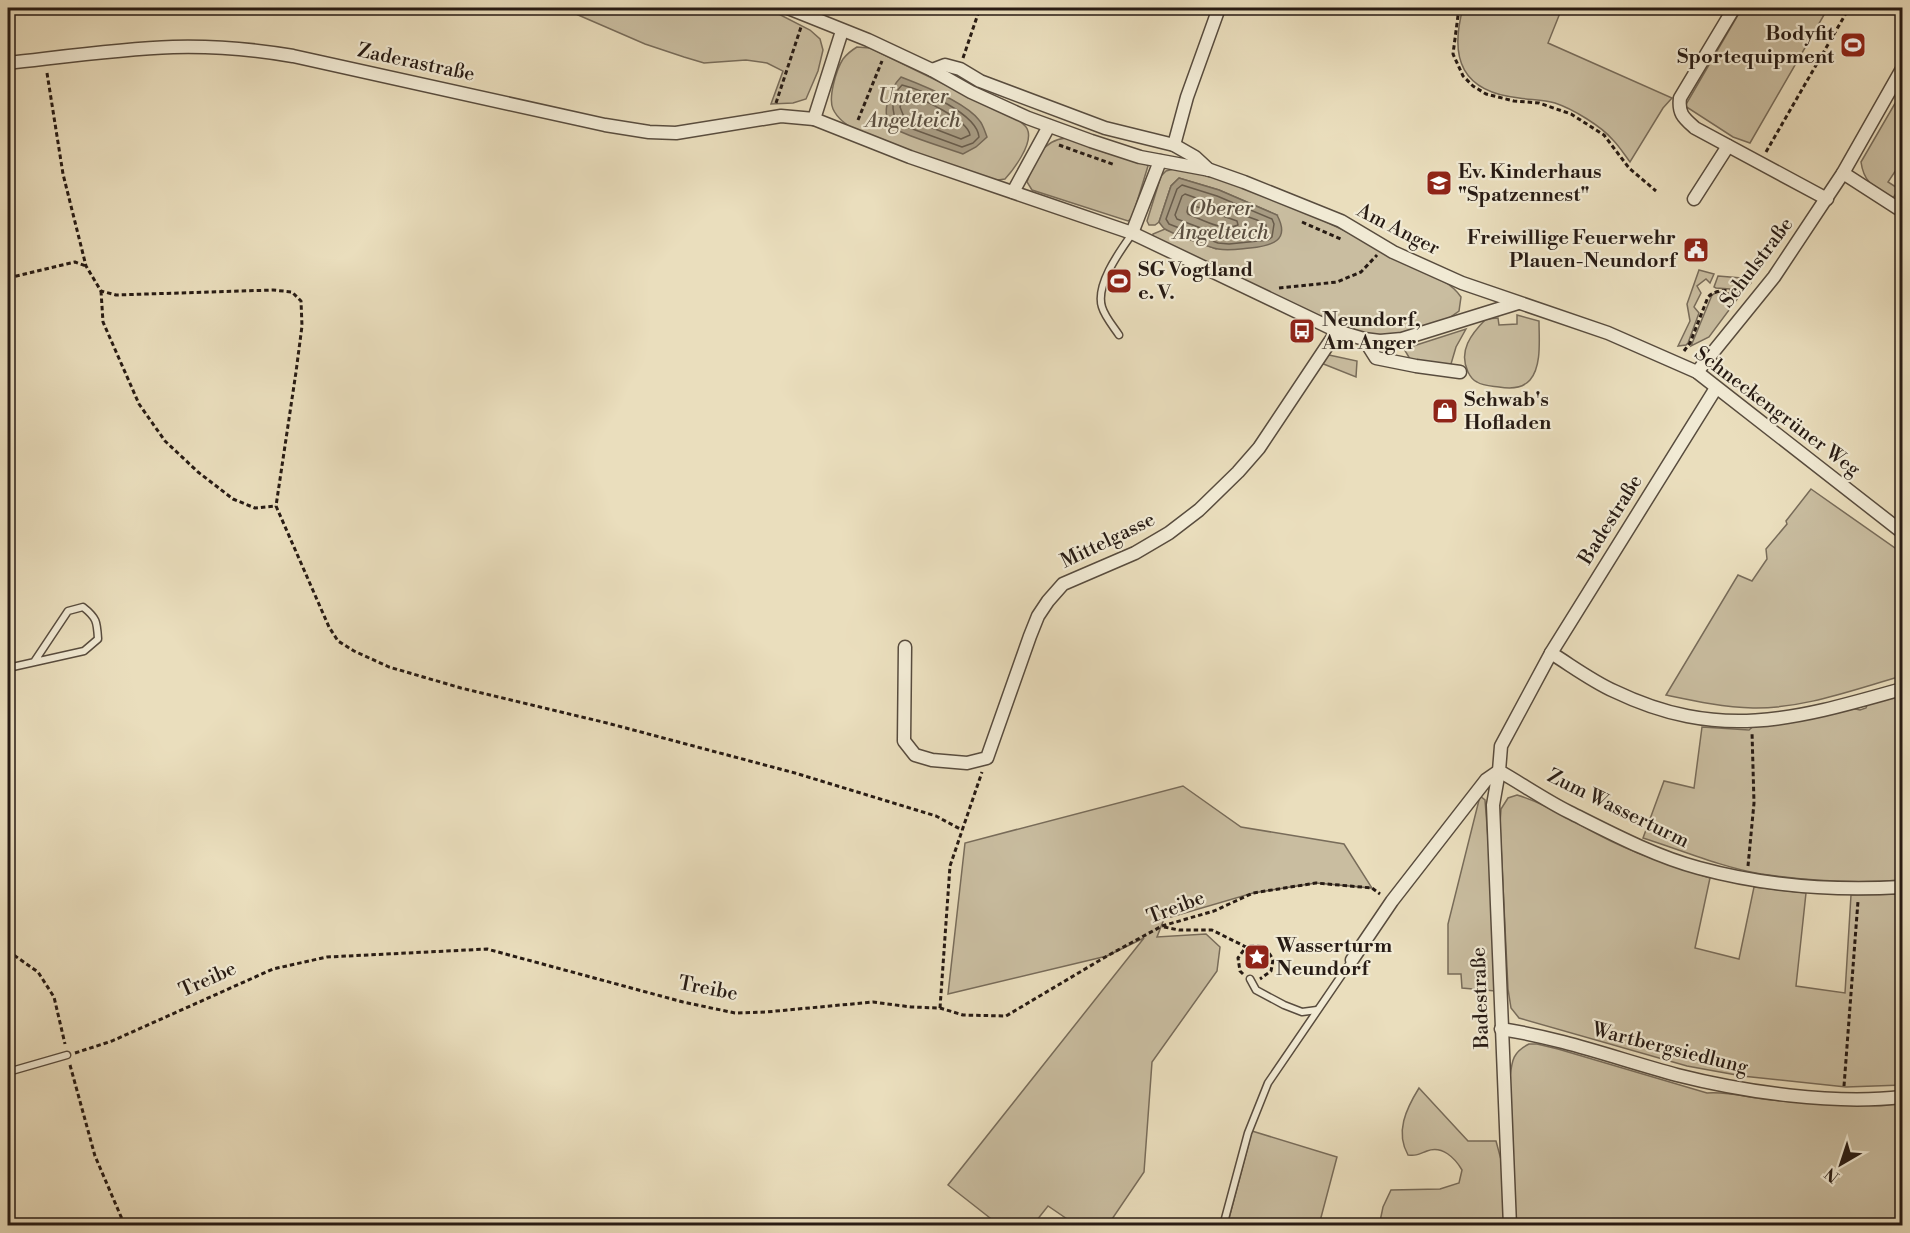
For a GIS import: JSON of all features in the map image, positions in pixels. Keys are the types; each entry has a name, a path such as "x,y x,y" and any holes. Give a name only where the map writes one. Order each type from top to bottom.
{"street":[{"name":"Am Anger","path":"788,8 811,14 842,31 932,70 971,92 1049,126 1140,157 1210,170 1341,221 1384,248 1462,283 1518,303"},
{"path":"1174,145 1187,97 1219,8"},
{"path":"1734,8 1680,98 1679,108 1683,117 1695,128 1827,199"},
{"path":"842,31 814,118 910,157 1132,233 1337,331 1380,341 1402,339 1518,303"},
{"name":"Zaderastraße","path":"8,63 172,47 213,47 293,56 605,125 650,132 676,133 781,116 814,118"},
{"name":"Am Anger","path":"932,70 945,65 960,69 980,81 1105,128 1174,145 1195,156 1210,170"},
{"name":"Schulstraße","path":"1697,372 1774,277 1827,199 1902,69"},
{"path":"1013,192 1049,126"},
{"path":"1694,199 1728,146"},
{"path":"1132,233 1160,161"},
{"path":"1843,173 1902,212"},
{"name":"Schneckengrüner Weg","path":"1518,303 1608,333 1697,372 1902,532"},
{"name":"Mittelgasse","path":"987,758 1030,636 1038,616 1048,601 1063,584 1135,553 1169,533 1199,510 1239,472 1259,448 1337,331"},
{"path":"1365,339 1376,358 1460,372"},
{"name":"Badestraße","path":"1510,1226 1493,805 1501,746 1551,653 1716,388"},
{"path":"905,647 904,741 915,755 932,760 967,763 987,758"},
{"path":"1551,653 1612,690 1646,705 1674,714 1711,721 1752,722 1787,718 1833,709 1902,690"},
{"path":"1352,960 1392,902 1481,786 1499,771"},
{"name":"Zum Wasserturm","path":"1499,771 1567,811 1639,845 1697,868 1747,879 1859,890 1902,887"},
{"name":"Wartbergsiedlung","path":"1501,1029 1564,1042 1711,1083 1843,1099 1902,1097"}],"lane":[{"path":"1119,335 1102,309 1100,298 1109,269 1132,233"},
{"path":"8,668 84,651 98,639 97,622 92,614 83,607 68,611 34,662"},
{"path":"1223,1226 1248,1132 1268,1083 1352,960"},
{"path":"1250,979 1256,990 1284,1005 1302,1012 1317,1010"},
{"path":"8,1072 67,1055"}],"path":[{"path":"960,69 980,8"},
{"path":"1460,8 1453,54 1464,76 1473,86 1486,94 1514,101 1539,103 1571,114 1604,135 1629,168 1656,191"},
{"path":"1760,162 1849,8"},
{"path":"769,118 778,98 795,42 811,14"},
{"path":"45,59 63,174 86,266 101,291 103,322 139,404 165,441 198,472 233,499 255,508 276,506"},
{"path":"858,120 882,60"},
{"path":"1266,297 1270,288 1337,282 1361,272 1384,248"},
{"path":"8,278 75,262 86,266"},
{"path":"101,291 116,296 273,290 292,292 301,301 302,326 298,360 276,506 329,627 338,641 389,667 461,688 596,720 806,777 936,816 962,830"},
{"path":"1676,362 1690,343 1711,293 1717,291 1742,292 1756,299"},
{"path":"1747,879 1754,803 1752,722"},
{"path":"940,1008 950,866 987,758"},
{"name":"Treibe","path":"67,1055 112,1041 273,969 327,957 487,949 684,1002 735,1013 873,1002 940,1008 963,1016 1005,1016 1162,926 1214,910 1253,893 1316,883 1372,888 1392,902"},
{"path":"1843,1099 1859,890"},
{"path":"1162,926 1179,930 1212,930 1246,947"},
{"path":"1257,944 1268,949 1273,960 1271,971 1262,979 1250,979 1240,971 1238,958 1246,947 1257,944"},
{"path":"8,951 38,972 54,997 67,1055 95,1156 124,1226"}],"shaded area":[{"path":"562,8 767,8 810,30 820,39 823,50 818,71 806,99 793,103 771,104 783,71 767,63 746,60 704,63 645,44"},
{"path":"1463,8 1562,8 1548,43 1672,98 1663,108 1630,162 1608,135 1570,109 1542,100 1500,95 1484,89 1473,80 1464,70 1458,43"},
{"path":"1742,8 1828,8 1750,143 1733,137 1685,106"},
{"path":"857,47 870,48 1024,125 1029,137 1025,150 1005,179 991,181 858,132 841,120 832,104 834,84 843,59"},
{"path":"1901,93 1902,161 1888,182 1899,189 1893,198 1876,188 1868,180 1861,162"},
{"path":"1066,138 1107,153 1142,161 1148,166 1132,218 1128,221 1032,190 1027,182 1040,153 1051,143"},
{"path":"1177,168 1260,193 1347,232 1399,261 1449,284 1461,297 1459,311 1431,326 1398,336 1359,334 1153,239 1153,234 1165,229 1216,249 1277,215 1219,190 1179,178 1171,186 1159,222 1149,225 1147,221 1161,176 1166,171"},
{"path":"1699,270 1714,274 1710,283 1706,279 1697,286 1701,293 1694,307 1699,313 1688,343 1678,346 1690,321 1687,304"},
{"path":"1718,276 1742,278 1751,283 1745,290 1716,288 1714,287"},
{"path":"1717,292 1741,294 1709,337 1691,346 1712,295"},
{"path":"1517,315 1539,321 1539,352 1534,374 1527,383 1516,388 1488,386 1475,381 1468,372 1464,357 1471,337 1486,319 1498,318 1499,325 1517,324"},
{"path":"1466,329 1456,347 1451,364 1446,366 1410,359 1404,349"},
{"path":"1329,355 1357,361 1356,377 1321,363 1283,423 1283,419 1325,357"},
{"path":"1811,489 1902,553 1902,676 1810,702 1772,707 1731,706 1666,695 1738,575 1752,581 1767,559 1766,549 1787,524 1786,521"},
{"path":"1902,693 1902,880 1832,881 1761,874 1716,863 1643,838 1664,781 1694,788 1702,727 1749,730 1756,724 1851,708 1860,710 1866,708 1867,705"},
{"path":"1183,786 1241,827 1344,844 1372,888 1316,883 1253,893 1164,919 1157,937 1206,934 1220,947 1217,971 1152,1062 1144,1172 1108,1225 1076,1225 1048,1206 1033,1225 999,1225 948,1185 1144,938 1107,956 948,994 965,843"},
{"path":"1517,795 1549,808 1627,848 1710,878 1695,948 1739,959 1754,887 1806,893 1796,986 1845,993 1851,895 1902,894 1902,1085 1846,1087 1742,1076 1687,1066 1519,1018 1511,1008 1508,989 1500,824 1501,809 1508,798"},
{"path":"1480,796 1485,800 1490,864 1495,991 1462,988 1461,974 1448,974 1448,924"},
{"path":"1529,1044 1558,1049 1707,1093 1821,1104 1902,1104 1901,1226 1516,1225 1510,1077 1514,1057"},
{"path":"1419,1088 1468,1141 1496,1141 1503,1167 1505,1225 1379,1226 1383,1207 1391,1190 1440,1189 1459,1183 1462,1170 1456,1161 1443,1151 1433,1150 1408,1155 1404,1146 1402,1129 1406,1112"},
{"path":"1252,1131 1337,1157 1319,1225 1227,1226"}],"water":[{"name":"Unterer Angelteich","path":"901,77 943,95 964,107 980,122 987,137 976,147 963,154 897,130 891,125 886,112 892,89"},
{"name":"Oberer Angelteich","path":"1179,178 1219,190 1277,215 1282,231 1280,236 1265,246 1222,250 1164,229 1159,222 1171,186"}],"place":[{"name":"Bodyfit Sportequipment","path":"1853,45"},
{"name":"Ev. Kinderhaus \"Spatzennest\"","path":"1439,183"},
{"name":"Freiwillige Feuerwehr Plauen-Neundorf","path":"1696,250"},
{"name":"SG Vogtland e. V.","path":"1119,281"},
{"name":"Neundorf, Am Anger","path":"1302,331"},
{"name":"Schwab's Hofladen","path":"1445,411"},
{"name":"Wasserturm Neundorf","path":"1257,957"}]}
